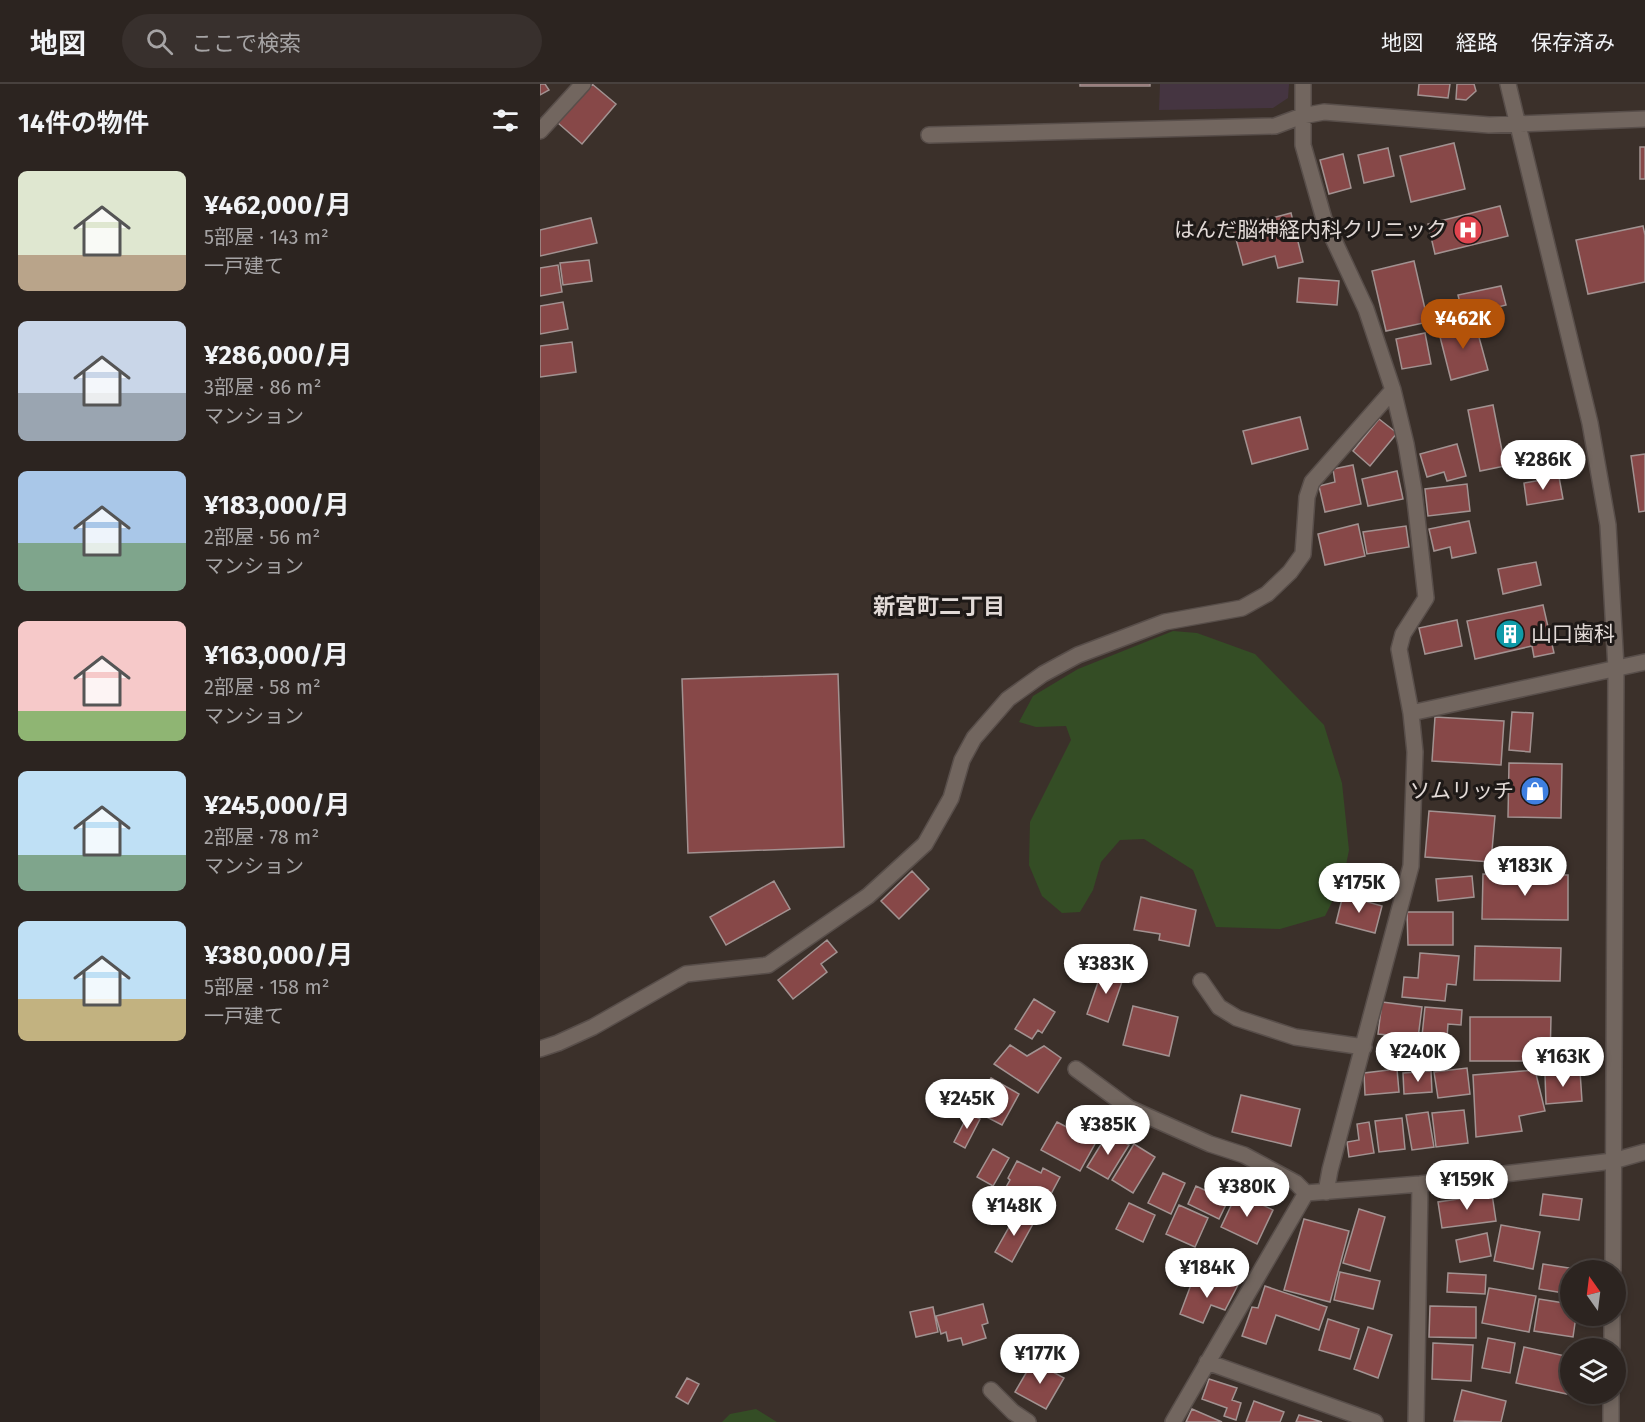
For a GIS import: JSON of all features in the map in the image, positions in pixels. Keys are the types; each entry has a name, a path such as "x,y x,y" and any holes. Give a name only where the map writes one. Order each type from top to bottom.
{"street":[{"path":"540,131 583,84"},
{"path":"1303,84 1303,145 1324,219 1366,309 1393,390 1406,444 1414,491 1426,598 1403,634 1399,649 1416,752 1411,866 1326,1192"},
{"path":"1508,84 1590,423 1608,525 1616,668 1612,1260"},
{"path":"929,135 1275,126 1302,116 1324,112 1489,125 1645,119"},
{"path":"540,1049 558,1044 593,1027 686,974 768,965 868,896 925,844 951,798 963,760 974,738 1008,699 1043,674 1077,655 1165,622 1242,608 1267,594 1290,572 1303,554 1307,497 1312,482 1393,390"},
{"path":"1411,713 1645,662"},
{"path":"1202,981 1219,1007 1237,1018 1295,1037 1364,1047"},
{"path":"1076,1069 1129,1108 1210,1144 1244,1155 1296,1183 1306,1193 1420,1184 1613,1161 1645,1152"},
{"path":"1416,1422 1420,1184"},
{"path":"1173,1422 1306,1193"},
{"path":"1207,1362 1375,1422"},
{"path":"991,1390 1013,1412 1028,1422"},
{"path":"1611,1404 1611,1422"}],"shaded area":[{"path":"1160,84 1289,84 1288,98 1273,108 1159,110"}],"green space":[{"path":"1173,631 1197,633 1255,654 1324,725 1342,783 1349,850 1343,880 1325,916 1280,929 1216,927 1193,870 1144,839 1120,840 1101,862 1093,890 1080,912 1062,913 1042,896 1029,865 1030,822 1071,740 1066,726 1036,727 1019,722 1033,696 1078,669"},
{"path":"756,1409 777,1422 722,1422 730,1414"}],"building":[{"path":"540,84 545,84 549,90 540,95"},
{"path":"592,84 616,104 582,144 558,123"},
{"path":"1080,84 1150,84 1150,86 1080,86"},
{"path":"1419,84 1450,84 1448,98 1418,95"},
{"path":"1457,84 1474,84 1476,91 1466,100 1456,99"},
{"path":"1454,143 1465,189 1411,202 1400,156"},
{"path":"1640,147 1645,147 1645,179 1640,179"},
{"path":"1388,148 1394,176 1364,183 1358,155"},
{"path":"1343,154 1351,188 1329,194 1320,160"},
{"name":"はんだ脳神経内科クリニック","path":"1500,206 1508,236 1435,254 1428,224"},
{"path":"1291,213 1303,262 1278,268 1275,256 1243,265 1233,228"},
{"path":"591,218 597,243 540,256 540,230"},
{"path":"1643,226 1645,282 1588,294 1576,240"},
{"path":"589,260 592,281 563,285 560,263"},
{"path":"1414,261 1428,322 1386,331 1372,271"},
{"path":"558,265 562,292 540,296 540,268"},
{"path":"1299,278 1339,281 1337,305 1297,302"},
{"path":"1501,286 1506,305 1463,316 1458,295"},
{"path":"563,302 568,329 540,334 540,306"},
{"path":"1474,319 1488,370 1451,380 1438,329"},
{"path":"1425,333 1431,364 1402,369 1396,339"},
{"path":"572,342 576,372 540,377 540,346"},
{"path":"1493,405 1505,466 1480,471 1468,410"},
{"path":"1300,417 1308,449 1252,464 1243,431"},
{"path":"1379,419 1397,433 1370,466 1353,451"},
{"path":"1457,444 1466,476 1447,481 1444,472 1427,477 1420,454"},
{"path":"1645,454 1645,511 1639,512 1631,456"},
{"path":"1353,465 1361,504 1325,512 1319,486 1335,482 1333,469"},
{"path":"1397,471 1403,499 1368,506 1362,479"},
{"path":"1559,477 1563,499 1527,505 1524,483"},
{"path":"1467,484 1470,511 1428,516 1425,489"},
{"path":"1469,521 1476,553 1452,558 1450,547 1434,551 1429,529"},
{"path":"1358,524 1365,556 1325,565 1318,534"},
{"path":"1406,526 1409,547 1367,554 1363,532"},
{"path":"1536,562 1541,585 1503,594 1498,569"},
{"name":"山口歯科","path":"1543,605 1554,653 1534,657 1532,646 1475,659 1467,621"},
{"path":"1457,620 1462,646 1425,654 1419,628"},
{"path":"838,674 844,847 688,853 682,679"},
{"path":"1512,712 1533,713 1530,752 1509,750"},
{"path":"1435,717 1504,721 1501,765 1432,761"},
{"name":"ソムリッチ","path":"1509,763 1562,764 1561,818 1508,817"},
{"path":"1429,811 1495,816 1491,862 1425,857"},
{"path":"912,871 929,889 899,919 881,901"},
{"path":"1483,874 1568,875 1568,920 1482,919"},
{"path":"1472,876 1474,897 1438,901 1436,879"},
{"path":"774,881 790,909 726,945 710,917"},
{"path":"1343,895 1382,906 1375,933 1336,923"},
{"path":"1141,897 1196,910 1189,946 1159,940 1160,934 1134,930"},
{"path":"1407,912 1453,912 1453,945 1408,945"},
{"path":"827,940 837,952 821,964 827,972 793,999 778,980"},
{"path":"1475,946 1561,948 1560,981 1474,980"},
{"path":"1420,953 1459,956 1456,985 1447,984 1445,1001 1402,997 1404,977 1418,978"},
{"path":"1103,968 1124,976 1108,1022 1087,1014"},
{"path":"1034,999 1055,1012 1042,1033 1038,1030 1032,1039 1015,1029"},
{"path":"1382,1002 1422,1007 1418,1038 1378,1034"},
{"path":"1133,1006 1178,1017 1169,1056 1123,1045"},
{"path":"1425,1007 1462,1010 1461,1025 1448,1024 1447,1038 1422,1036"},
{"path":"1470,1017 1551,1017 1550,1061 1470,1061"},
{"path":"1010,1045 1027,1056 1044,1046 1061,1058 1038,1093 994,1064"},
{"path":"1467,1068 1470,1094 1438,1098 1434,1072"},
{"path":"1397,1069 1399,1092 1365,1095 1364,1073"},
{"path":"1535,1070 1545,1111 1519,1116 1522,1131 1476,1137 1473,1075"},
{"path":"1431,1071 1432,1092 1404,1094 1403,1073"},
{"path":"1580,1071 1582,1101 1546,1104 1545,1074"},
{"path":"991,1078 1019,1094 1002,1125 973,1110"},
{"path":"1241,1095 1300,1109 1291,1146 1232,1132"},
{"path":"1464,1110 1468,1143 1436,1147 1432,1113"},
{"path":"1428,1112 1434,1147 1412,1150 1406,1115"},
{"path":"969,1113 980,1119 965,1148 954,1142"},
{"path":"1402,1118 1405,1149 1379,1152 1375,1121"},
{"path":"1057,1122 1096,1142 1080,1171 1041,1150"},
{"path":"1369,1122 1374,1153 1349,1157 1347,1142 1359,1140 1357,1124"},
{"path":"1108,1133 1129,1145 1108,1179 1087,1167"},
{"path":"1134,1144 1155,1157 1133,1193 1112,1180"},
{"path":"993,1149 1009,1158 993,1186 977,1177"},
{"path":"1017,1161 1041,1173 1043,1168 1060,1177 1043,1209 1026,1201 1023,1208 1001,1196"},
{"path":"1163,1173 1185,1183 1171,1214 1148,1203"},
{"path":"1215,1184 1232,1192 1219,1219 1188,1204 1196,1186 1211,1193"},
{"path":"1237,1193 1273,1210 1257,1244 1221,1227"},
{"path":"1492,1194 1496,1221 1442,1228 1438,1202"},
{"path":"1543,1194 1582,1199 1579,1220 1540,1215"},
{"path":"1129,1203 1155,1215 1143,1242 1116,1229"},
{"path":"1179,1205 1208,1218 1195,1247 1166,1234"},
{"path":"1359,1209 1385,1217 1370,1271 1343,1263"},
{"path":"1017,1213 1034,1222 1012,1262 995,1252"},
{"path":"1304,1219 1349,1231 1330,1302 1284,1290"},
{"path":"1501,1225 1540,1232 1533,1269 1494,1261"},
{"path":"1487,1233 1491,1256 1460,1262 1456,1240"},
{"path":"1543,1264 1560,1267 1560,1292 1539,1289"},
{"path":"1340,1272 1380,1281 1373,1309 1334,1300"},
{"path":"1448,1273 1486,1275 1485,1294 1447,1292"},
{"path":"1216,1278 1238,1285 1225,1310 1211,1305 1203,1323 1180,1314 1192,1282 1212,1290"},
{"path":"1265,1286 1327,1307 1319,1330 1276,1315 1266,1344 1242,1336 1252,1307 1258,1308"},
{"path":"1489,1288 1536,1296 1529,1332 1482,1323"},
{"path":"1539,1299 1560,1302 1560,1326 1575,1326 1573,1337 1534,1331"},
{"path":"983,1304 988,1323 982,1325 986,1338 963,1345 961,1338 948,1341 946,1332 941,1334 936,1316"},
{"path":"1430,1306 1476,1307 1476,1338 1429,1337"},
{"path":"933,1307 938,1332 916,1337 910,1312"},
{"path":"1328,1319 1359,1329 1350,1359 1319,1350"},
{"path":"1368,1327 1392,1335 1378,1378 1354,1369"},
{"path":"1488,1338 1515,1343 1510,1373 1482,1368"},
{"path":"1433,1343 1473,1345 1471,1381 1432,1379"},
{"path":"1524,1347 1560,1355 1560,1392 1516,1383"},
{"path":"1033,1361 1064,1378 1046,1409 1015,1392"},
{"path":"687,1378 699,1384 688,1404 676,1397"},
{"path":"1209,1379 1237,1388 1232,1400 1241,1403 1236,1420 1224,1416 1227,1408 1202,1399"},
{"path":"1462,1390 1506,1401 1501,1422 1454,1421"},
{"path":"1254,1401 1284,1412 1280,1422 1246,1422"},
{"path":"1192,1409 1222,1422 1186,1422"},
{"path":"1299,1415 1322,1422 1296,1422"}],"place":[{"name":"はんだ脳神経内科クリニック","path":"1468,230"},
{"name":"山口歯科","path":"1510,634"},
{"name":"ソムリッチ","path":"1535,791"}],"district":[{"name":"新宮町二丁目","path":"939,606"}]}
